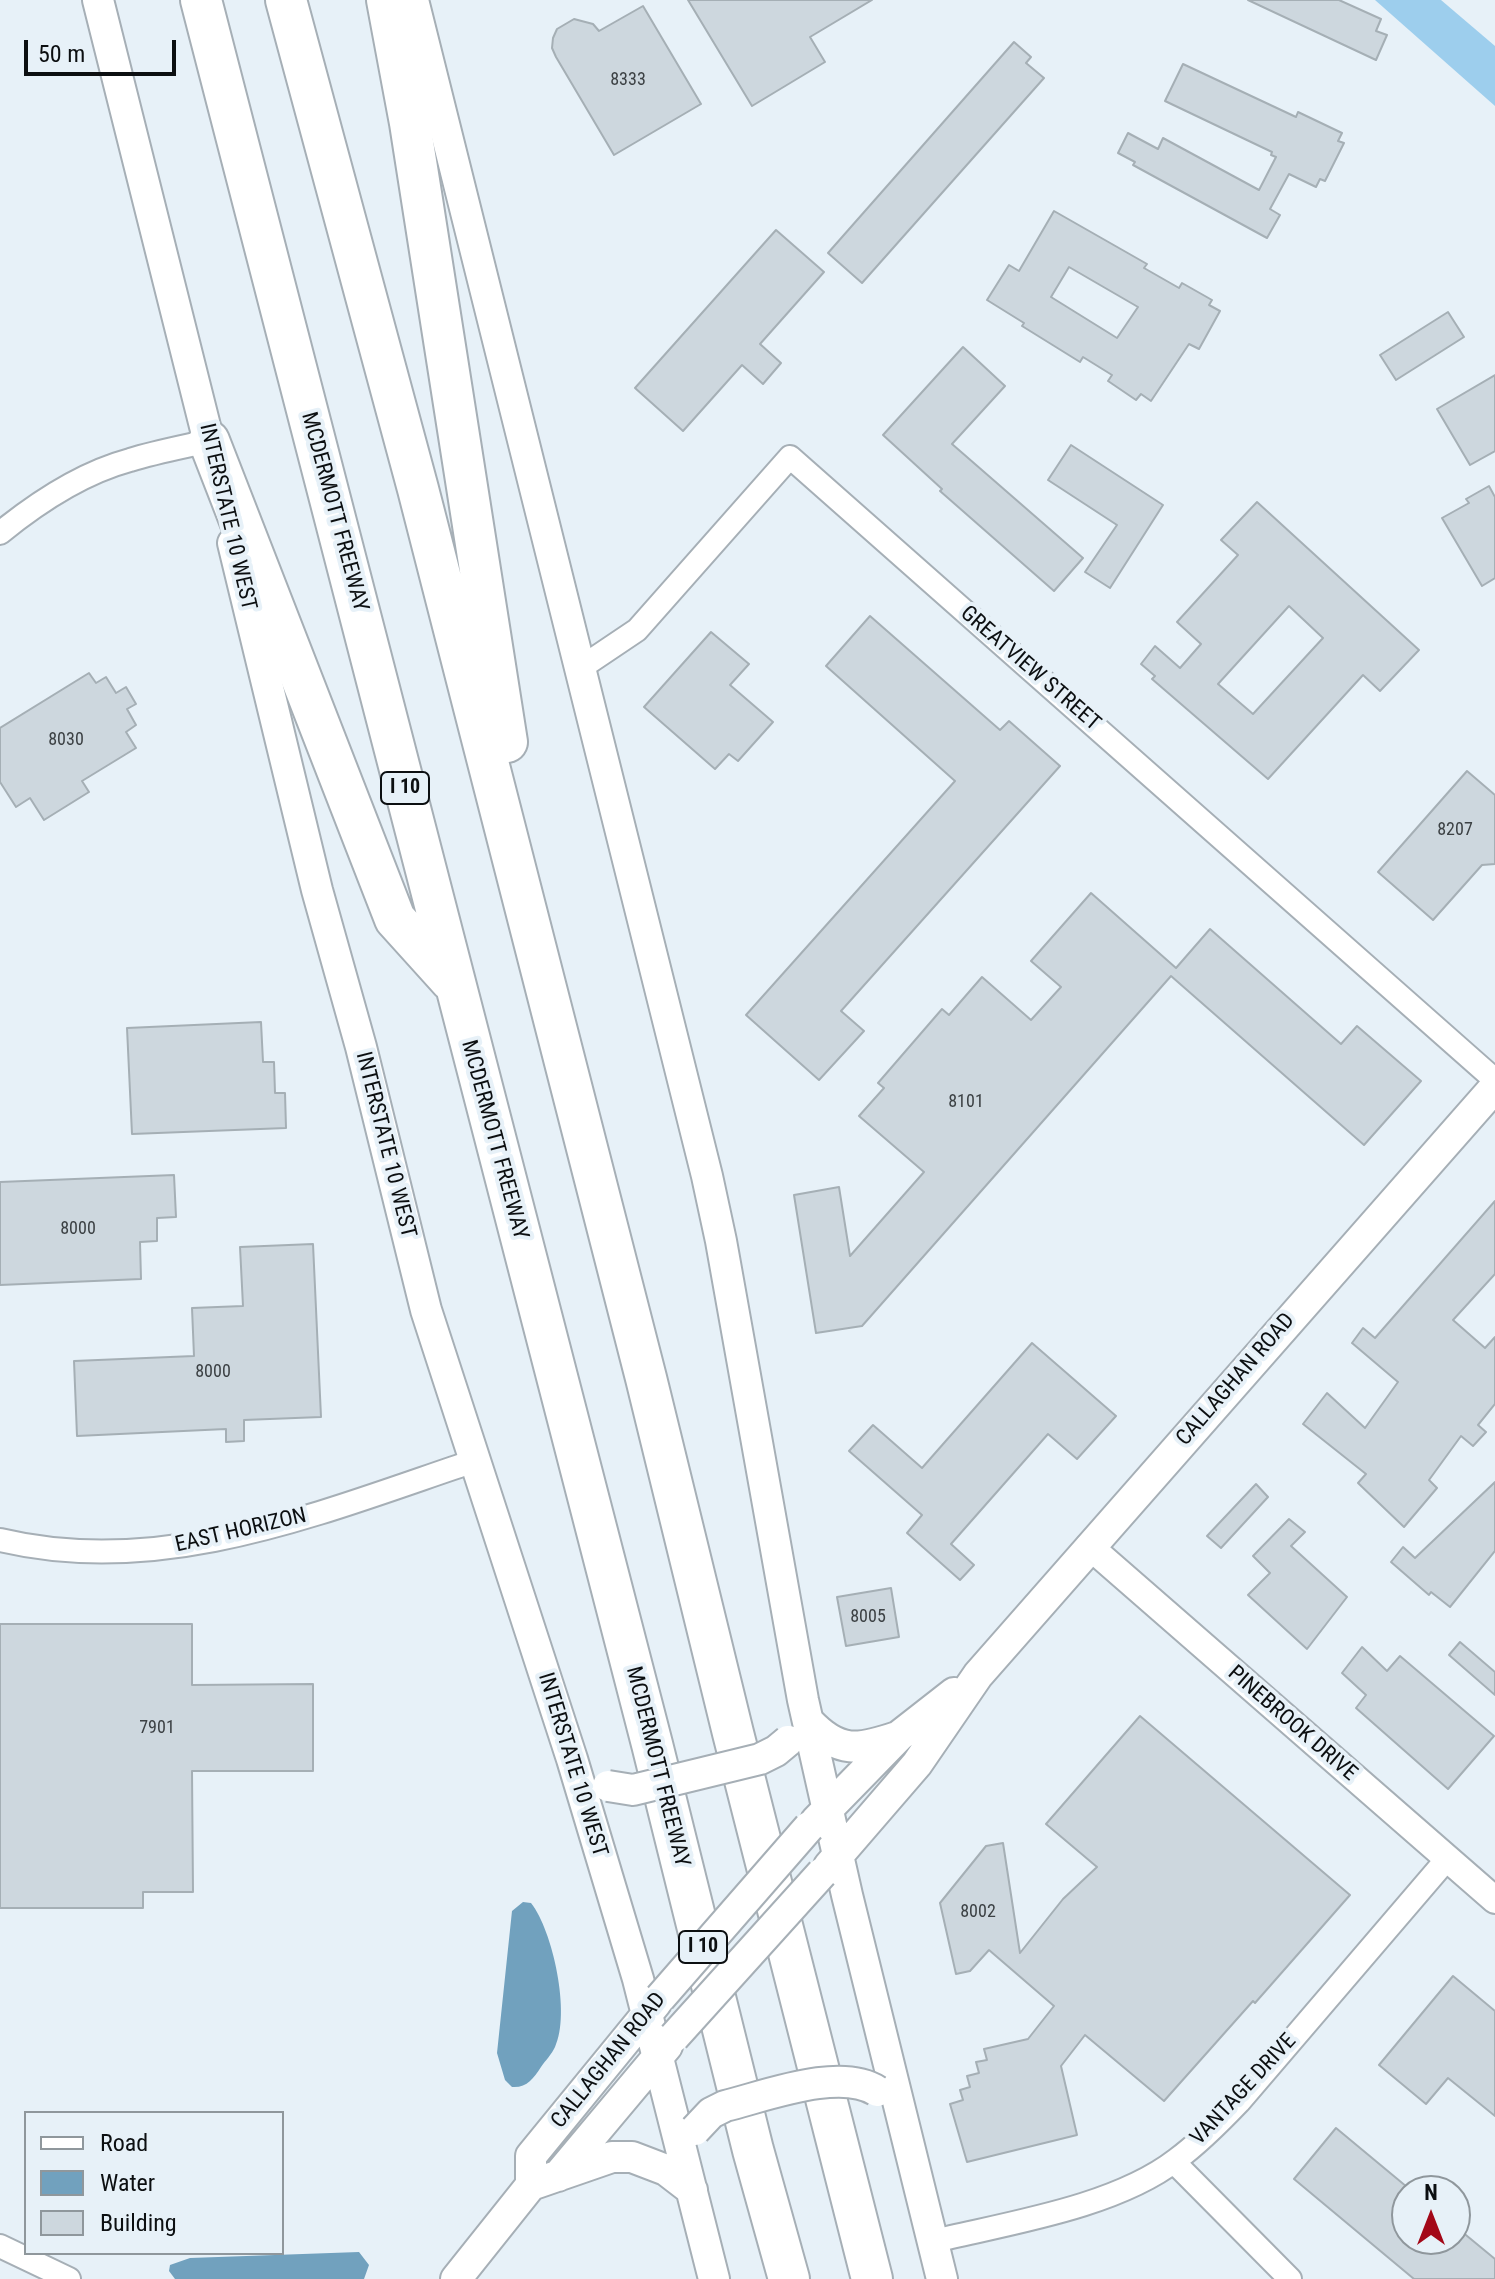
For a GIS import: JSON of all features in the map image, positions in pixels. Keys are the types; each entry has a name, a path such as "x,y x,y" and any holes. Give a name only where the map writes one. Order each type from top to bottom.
{"highway":[{"name":"MCDERMOTT FREEWAY","path":"201,0 648,1729 753,2150 789,2279"},
{"path":"286,0 418,489 872,2279"},
{"path":"387,0 410,123 550,1007"},
{"path":"209,441 395,919 454,985"}],"main road":[{"name":"INTERSTATE 10 WEST","path":"98,0 209,441 317,890 361,1047 426,1310 666,2047 689,2177 714,2279"},
{"path":"413,0 718,1228 819,1818 903,2116 942,2279"},
{"name":"CALLAGHAN ROAD","path":"456,2279 830,1865 917,1764 978,1675 1495,1087"},
{"name":"CALLAGHAN ROAD","path":"544,2181 531,2156 653,2006 819,1818 899,1736 978,1675"},
{"path":"800,1721 825,1738 849,1747 864,1747 899,1736"},
{"path":"572,1759 590,1778 608,1786 633,1790 760,1759 776,1751 800,1721"},
{"path":"544,2181 612,2157 632,2157 689,2177 695,2130 711,2113 725,2106 825,2081 865,2083 903,2116"}],"street":[{"path":"0,533 84,477 128,460 209,441"},
{"name":"GREATVIEW STREET","path":"579,669 637,630 790,457 1495,1080"},
{"name":"EAST HORIZON","path":"0,1540 81,1550 169,1548 246,1535 474,1461"},
{"name":"PINEBROOK DRIVE","path":"1089,1546 1495,1900"},
{"name":"VANTAGE DRIVE","path":"934,2241 1098,2199 1137,2183 1174,2162 1239,2102 1447,1859"},
{"path":"1174,2162 1290,2279"},
{"path":"0,2246 69,2279"}],"shaded area":[{"path":"1375,0 1441,0 1495,46 1495,106"}],"water":[{"path":"523,1902 531,1903 546,1933 557,1973 561,2015 552,2052 529,2082 512,2087 505,2080 497,2053 512,1911"},
{"path":"359,2252 369,2265 364,2279 175,2279 169,2271 170,2265 190,2258"}],"building":[{"path":"688,0 872,0 810,37 825,62 752,106"},
{"path":"1248,0 1339,0 1381,19 1376,31 1387,35 1376,60"},
{"path":"643,6 701,104 614,155 556,57 552,48 553,38 557,29 574,19 593,24 599,31"},
{"path":"1014,42 1031,57 1026,63 1044,78 862,283 828,253"},
{"path":"1183,64 1296,117 1298,112 1342,133 1338,141 1344,143 1325,181 1320,179 1316,187 1289,174 1270,209 1280,215 1267,238 1133,165 1135,162 1118,153 1128,133 1158,149 1163,138 1259,190 1276,157 1271,155 1272,152 1165,101"},
{"path":"1054,211 1147,264 1144,268 1179,288 1182,283 1212,300 1209,305 1220,311 1199,349 1189,344 1151,401 1141,394 1136,400 1108,381 1112,375 1083,357 1080,362 987,300 1009,265 1019,271","holes":["1069,267 1138,307 1117,338 1051,297"]},
{"path":"776,230 824,272 760,344 781,363 763,384 742,365 683,431 635,388"},
{"path":"1448,312 1464,337 1396,380 1380,355"},
{"path":"963,347 1005,386 952,444 1083,558 1054,591 940,491 942,489 883,435"},
{"path":"1495,375 1495,451 1470,465 1437,409"},
{"path":"1071,445 1163,505 1110,588 1085,572 1117,525 1048,480"},
{"path":"1489,486 1495,497 1495,578 1482,586 1442,518 1469,503 1466,499"},
{"path":"1257,502 1419,650 1380,691 1363,675 1268,779 1152,679 1155,676 1141,664 1155,646 1180,668 1201,644 1177,622 1238,555 1221,540","holes":["1289,606 1323,638 1253,714 1218,684"]},
{"path":"870,616 1000,730 1009,721 1060,766 841,1011 864,1031 819,1080 746,1015 955,781 826,666"},
{"path":"711,632 749,664 730,685 773,722 738,761 729,754 715,769 644,707"},
{"path":"89,673 96,683 106,677 116,693 126,687 136,704 127,709 136,725 126,732 136,748 82,781 89,792 44,820 30,798 16,807 0,782 0,728"},
{"path":"1467,771 1495,795 1495,864 1482,865 1433,920 1378,872"},
{"path":"1091,893 1176,968 1210,929 1341,1044 1357,1026 1421,1081 1364,1145 1171,976 862,1326 816,1333 794,1195 839,1187 850,1256 924,1172 859,1116 884,1088 878,1083 942,1009 949,1015 982,977 1031,1020 1061,987 1031,961"},
{"path":"261,1022 263,1062 274,1062 275,1093 285,1093 286,1128 132,1134 127,1028"},
{"path":"174,1175 176,1217 157,1218 157,1241 140,1242 141,1279 0,1285 0,1182"},
{"path":"1495,1201 1495,1274 1453,1320 1485,1348 1495,1337 1495,1404 1478,1425 1486,1432 1473,1446 1461,1436 1429,1480 1437,1488 1404,1527 1358,1483 1366,1474 1303,1424 1327,1393 1365,1428 1398,1382 1352,1343 1363,1328 1375,1338"},
{"path":"313,1244 321,1417 244,1420 244,1441 226,1442 226,1429 77,1436 74,1361 194,1356 192,1308 243,1306 240,1247"},
{"path":"1032,1343 1116,1416 1077,1459 1048,1434 951,1544 974,1565 960,1580 907,1533 922,1515 849,1451 873,1425 922,1468"},
{"path":"1495,1482 1495,1551 1450,1607 1431,1592 1429,1595 1391,1562 1403,1547 1415,1558"},
{"path":"1256,1484 1268,1497 1221,1548 1207,1536"},
{"path":"1289,1519 1305,1532 1291,1546 1347,1597 1307,1649 1248,1595 1270,1573 1253,1556"},
{"path":"891,1588 899,1637 846,1646 837,1597"},
{"path":"0,1624 192,1624 192,1685 313,1684 313,1771 192,1771 193,1892 143,1892 143,1908 0,1908"},
{"path":"1460,1642 1495,1672 1495,1695 1449,1655"},
{"path":"1362,1647 1387,1671 1400,1656 1494,1736 1448,1789 1356,1708 1366,1695 1342,1673"},
{"path":"1140,1716 1350,1895 1164,2101 1085,2035 1061,2066 1077,2135 967,2162 950,2104 963,2100 960,2090 970,2087 967,2076 979,2073 976,2062 987,2060 984,2049 1028,2039 1054,2006 989,1950 970,1971 956,1974 940,1903 986,1846 1003,1843 1020,1953 1063,1899 1097,1867 1046,1824"},
{"path":"1453,1976 1495,2011 1495,2116 1448,2078 1426,2104 1379,2065"},
{"path":"1336,2128 1393,2175 1391,2255 1471,2255 1471,2239 1495,2259 1495,2279 1414,2279 1294,2179"}]}
